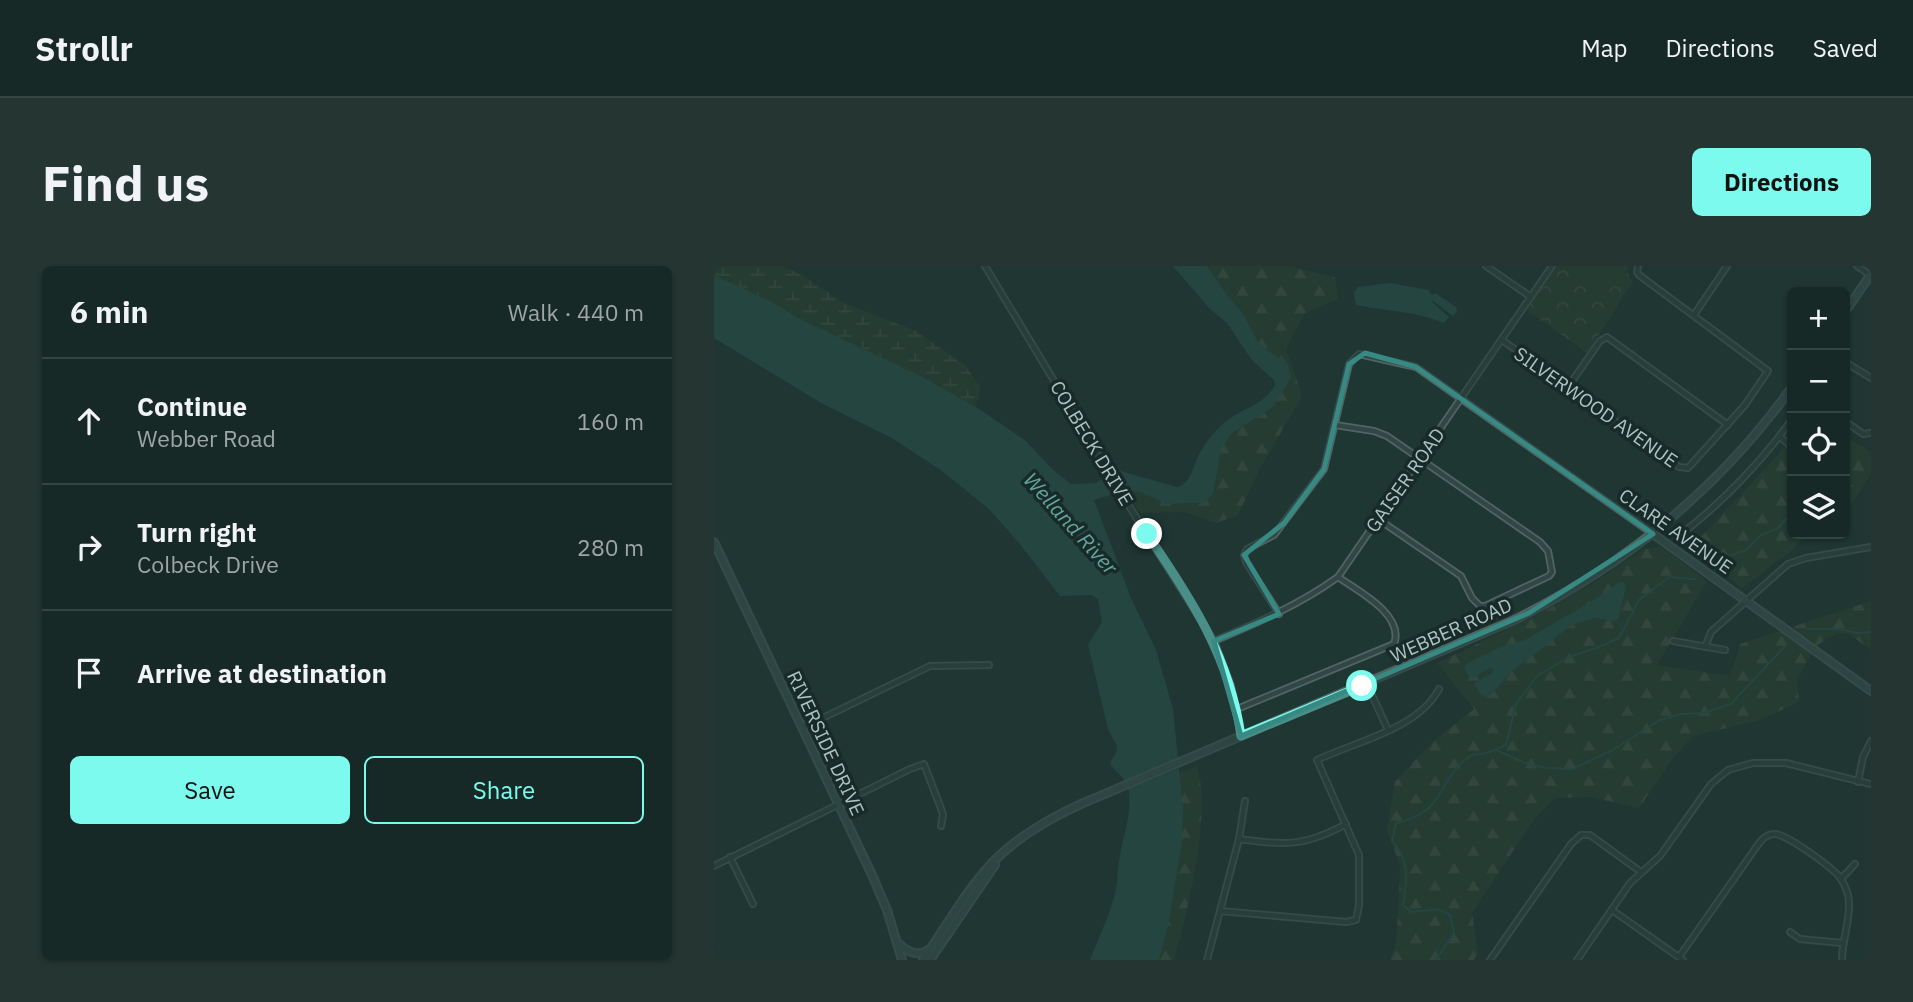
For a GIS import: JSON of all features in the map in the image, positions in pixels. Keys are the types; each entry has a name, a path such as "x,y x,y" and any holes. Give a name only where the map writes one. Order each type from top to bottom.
{"main road":[{"path":"1850,305 1871,275"},
{"name":"WEBBER ROAD","path":"923,960 983,873 1005,850 1026,834 1053,817 1529,613 1580,585 1653,534 1680,511 1734,460 1787,394"},
{"name":"CLARE AVENUE","path":"1653,534 1871,691"},
{"name":"RIVERSIDE DRIVE","path":"714,542 869,867 902,960"},
{"name":"WEBBER ROAD","path":"930,960 990,872 1026,834"},
{"path":"898,943 915,953 925,952 932,947"}],"street":[{"name":"COLBECK DRIVE","path":"985,266 1214,641 1237,709 1241,736"},
{"path":"1486,266 1531,297"},
{"name":"GAISER ROAD","path":"1214,641 1279,614 1313,596 1338,578 1552,266"},
{"name":"SILVERWOOD AVENUE","path":"1502,340 1683,468 1692,464 1728,425 1768,370 1639,275 1638,266"},
{"path":"1694,315 1727,266"},
{"path":"1857,266 1871,275"},
{"path":"1568,387 1600,341 1607,337 1728,425"},
{"name":"CLARE AVENUE","path":"1335,425 1349,364 1356,355 1416,367 1653,534"},
{"path":"1850,365 1871,378"},
{"path":"1279,614 1244,555 1247,549 1274,535 1324,469 1335,425 1380,433 1539,542 1548,551 1552,572 1549,576 1480,606 1472,598 1461,576 1378,519"},
{"path":"1850,425 1863,434 1871,433"},
{"path":"1681,534 1704,517 1787,426"},
{"path":"1780,437 1787,443"},
{"path":"1705,647 1711,632 1788,564 1806,558 1871,547"},
{"path":"1237,709 1394,644 1396,633 1385,610 1338,578"},
{"path":"1673,641 1725,650"},
{"path":"802,729 930,666 989,665"},
{"path":"1367,684 1388,730"},
{"path":"1220,911 1353,922 1356,920 1359,905 1359,855 1317,760 1388,730 1423,710 1433,701 1439,688"},
{"path":"1858,782 1860,765 1871,741"},
{"path":"1577,960 1641,872 1660,856 1711,784 1735,767 1753,763 1786,763 1871,785"},
{"path":"714,866 924,764 943,814 941,826"},
{"path":"1207,960 1239,839 1245,801"},
{"path":"1239,839 1295,844 1327,834 1346,824"},
{"path":"1612,910 1681,959 1765,836 1772,834 1784,837 1841,879 1849,902 1842,960"},
{"path":"1490,960 1571,844 1581,835 1590,835 1641,872"},
{"path":"730,857 753,904"},
{"path":"1841,879 1855,864"},
{"path":"1790,932 1800,939 1842,943"}],"highlighted area":[{"path":"1365,353 1416,367 1653,534 1529,613 1241,736 1214,641 1279,614 1244,555 1284,523 1324,469 1349,364"}],"green space":[{"path":"714,266 783,266 802,275 844,303 916,331 966,366 980,387 976,407 921,376 714,275"},
{"path":"1207,266 1295,266 1335,277 1338,299 1304,314 1286,349 1301,398 1259,470 1238,515 1216,523 1185,512 1141,513 1124,491 1140,492 1166,504 1203,503 1213,494 1220,449 1231,434 1273,407 1288,365 1259,344 1242,312"},
{"path":"1557,266 1628,266 1627,272 1633,282 1587,353 1527,310"},
{"path":"1587,266 1601,266 1612,274 1604,284 1584,270"},
{"path":"1850,439 1871,452 1871,475 1850,505"},
{"path":"1787,445 1787,539 1802,539 1792,550 1742,588 1679,539 1691,529 1702,536"},
{"path":"1661,547 1707,581 1657,665 1730,676 1740,644 1871,601 1871,650 1850,635 1837,633 1816,646 1797,679 1799,702 1760,720 1693,736 1674,757 1639,808 1591,797 1555,798 1533,821 1472,913 1478,953 1474,960 1390,960 1396,942 1400,866 1387,829 1395,782 1430,744 1474,709 1437,663 1543,612 1644,549"},
{"path":"1197,766 1202,811 1186,916 1174,960 1159,960 1170,915 1180,844 1179,773"}],"water":[{"name":"Welland River","path":"1173,266 1207,266 1242,312 1259,344 1288,365 1291,378 1273,407 1231,434 1221,449 1213,494 1203,503 1166,504 1140,492 1124,491 1094,500 1131,598 1156,650 1173,709 1183,809 1182,842 1169,922 1159,960 1090,960 1115,894 1130,803 1127,783 1110,763 1117,746 1108,729 1088,645 1102,622 1098,599 1092,595 1060,596 989,509 942,471 892,438 823,404 714,338 714,275 921,376 976,407 1026,441 1052,469 1071,484 1095,483 1120,471 1177,487 1189,477 1202,448 1216,431 1265,397 1275,385 1274,380 1251,359 1227,323 1209,308"},
{"path":"1390,283 1428,290 1432,295 1435,293 1456,307 1457,312 1453,316 1431,301 1449,317 1444,323 1411,314 1356,305 1354,293 1358,287"},
{"path":"1624,582 1626,586 1619,617 1615,621 1594,618 1572,625 1511,672 1490,696 1480,694 1474,684 1493,672 1493,669 1474,677 1469,676 1464,668 1466,664 1503,646 1525,640"}],"pier":[{"path":"1181,757 1182,767 1124,791 1122,782"}],"waterway":[{"path":"1713,561 1746,550 1760,536 1778,528 1787,518"},
{"path":"1436,960 1454,932 1450,915 1438,909 1411,912 1403,905 1406,871 1402,855 1392,841 1396,823 1412,818 1433,803 1459,765 1470,756 1506,745 1516,704 1537,676 1569,657 1619,638 1639,600 1669,577 1695,579"},
{"path":"1808,629 1871,632"},
{"path":"1496,750 1525,763 1547,768 1572,769 1611,751 1660,720 1681,714 1704,713 1731,704 1786,645"}],"route":[{"path":"1147,534 1214,641 1231,685 1241,736 1362,686"}]}
